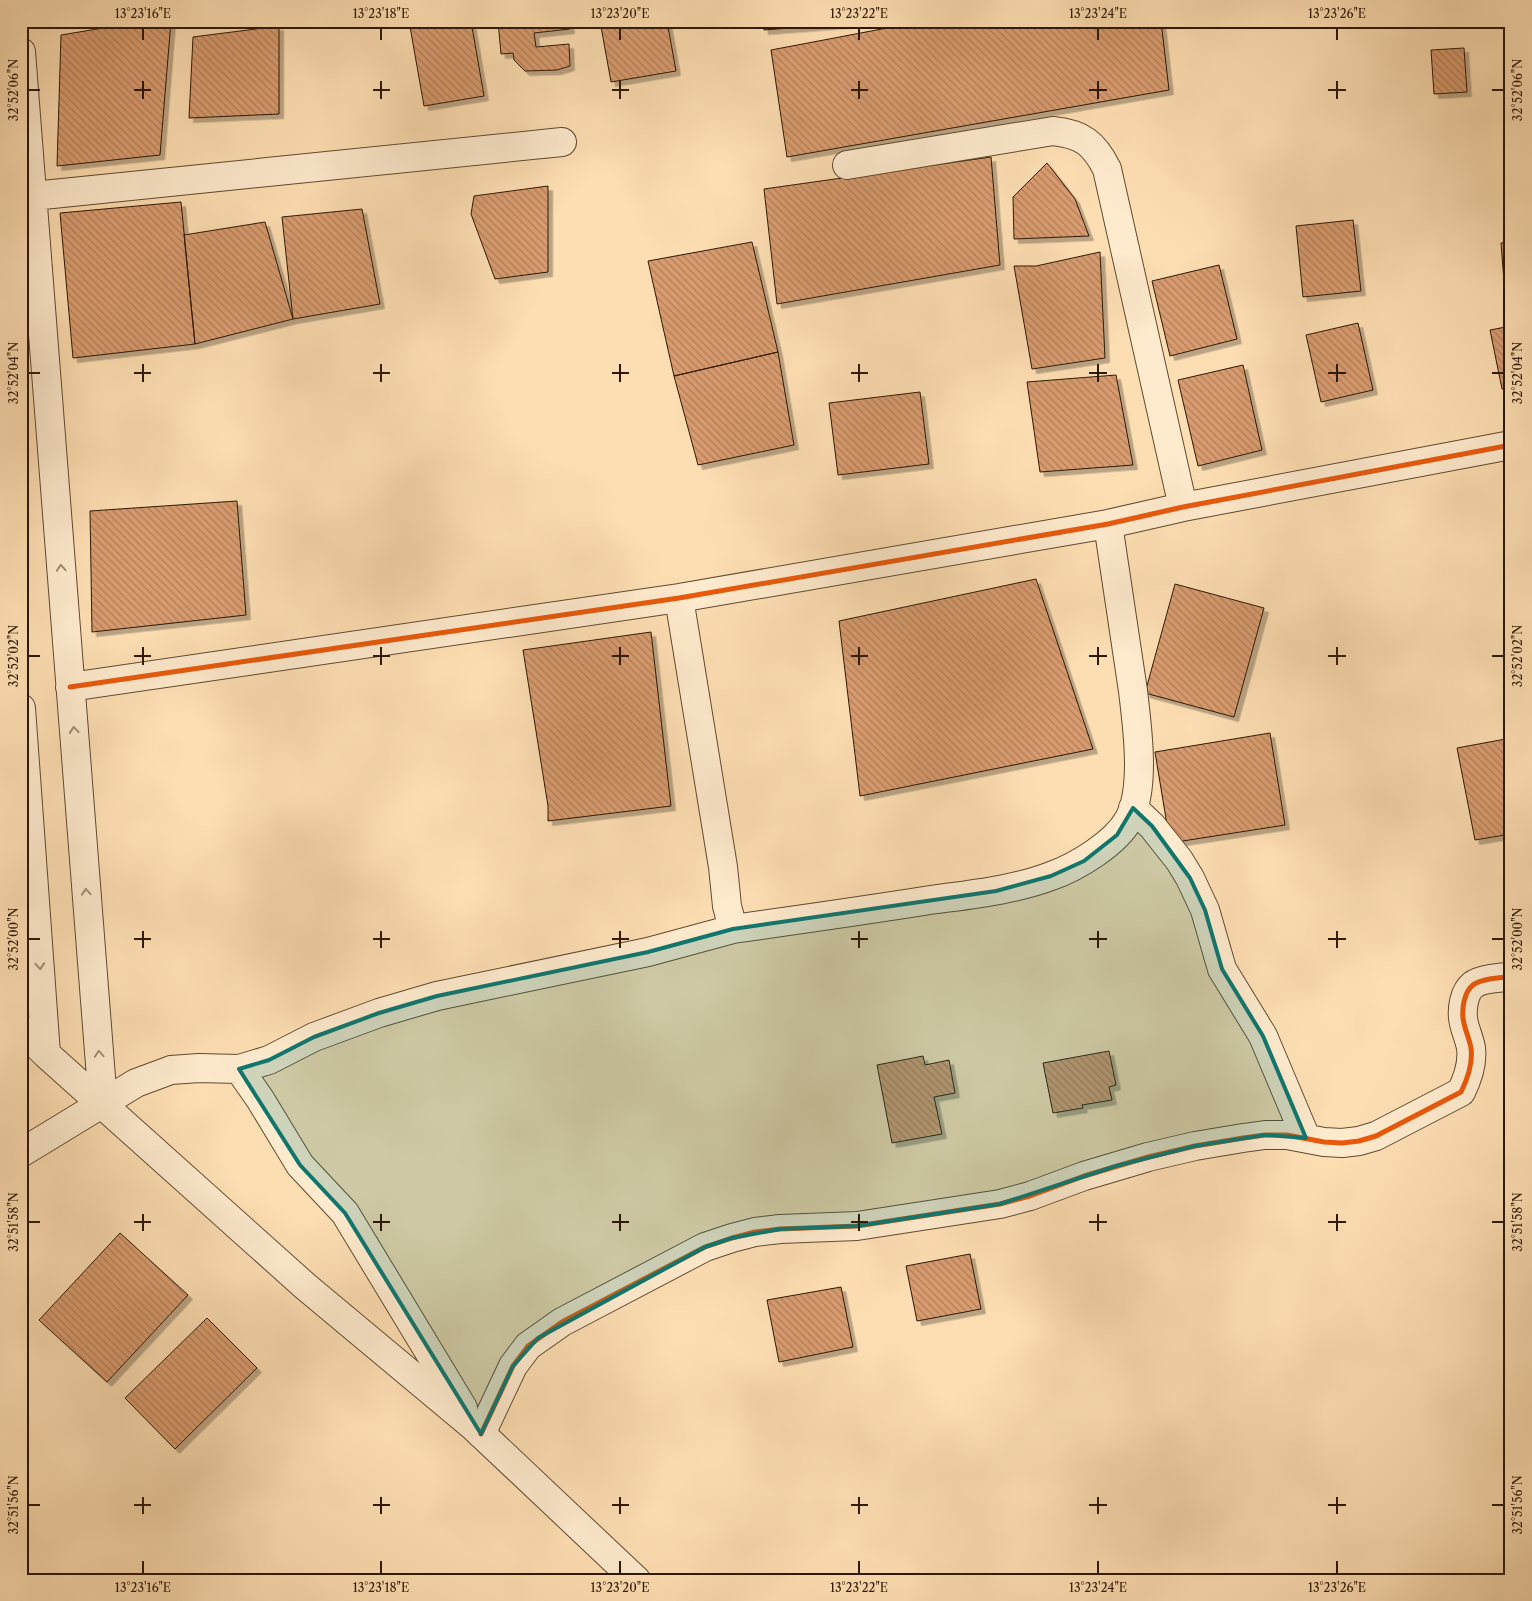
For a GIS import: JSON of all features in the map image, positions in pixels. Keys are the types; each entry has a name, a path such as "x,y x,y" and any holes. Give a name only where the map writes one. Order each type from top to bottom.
{"street":[{"path":"21,52 103,1103"},
{"path":"847,165 1053,131 1069,133 1082,138 1100,153 1107,169 1183,508"},
{"path":"32,196 562,142"},
{"path":"70,687 679,598 1108,524 1511,445"},
{"path":"21,1153 136,1083 170,1070 238,1068 269,1060 314,1037 370,1016 437,996 648,952 733,929 996,891 1051,876 1084,861 1117,835 1129,819 1134,808 1139,785 1136,717 1108,524"},
{"path":"679,598 733,929"},
{"path":"21,708 46,1054"},
{"path":"1134,808 1179,860 1190,878 1205,910 1222,969 1263,1036 1306,1138"},
{"path":"478,1430 513,1366 538,1338 562,1322 714,1244 756,1232 780,1229 857,1226 1000,1204 1030,1196 1116,1166 1195,1146 1265,1135 1287,1135 1342,1144 1359,1141 1384,1132 1461,1092 1471,1066 1471,1049 1463,1019 1463,1005 1466,995 1473,985 1488,980 1511,978"},
{"path":"21,1029 46,1054 103,1103 305,1286 478,1430 636,1580"},
{"path":"238,1068 260,1099 300,1165 345,1213 478,1430"}],"highlighted area":[{"path":"1133,808 1152,826 1190,878 1205,910 1222,969 1263,1036 1306,1138 1265,1135 1195,1146 1116,1166 1000,1204 857,1226 780,1229 732,1238 705,1247 538,1338 513,1366 481,1434 345,1213 300,1165 239,1069 269,1060 314,1037 379,1013 437,996 648,952 733,929 996,891 1051,876 1084,861 1117,835"}],"building":[{"path":"145,21 171,21 160,155 57,166 61,35"},
{"path":"409,21 471,21 484,96 424,106"},
{"path":"498,21 569,21 570,29 534,33 536,47 569,44 570,66 557,70 525,71 514,60 513,53 501,54"},
{"path":"600,21 667,21 676,71 611,82"},
{"path":"763,21 881,21 764,30"},
{"path":"924,21 1161,21 1169,90 787,157 771,50"},
{"path":"279,26 279,114 189,118 193,37"},
{"path":"1464,48 1467,92 1434,94 1431,50"},
{"path":"991,157 1000,265 777,304 764,189"},
{"path":"1047,163 1075,199 1089,236 1014,239 1013,197"},
{"path":"548,186 548,272 495,279 471,214 474,196"},
{"path":"181,202 195,344 73,358 60,213"},
{"path":"362,209 380,304 293,319 282,217"},
{"path":"1353,220 1361,291 1303,297 1296,226"},
{"path":"265,222 293,319 195,344 184,235"},
{"path":"752,242 778,352 674,376 648,261"},
{"path":"1511,242 1511,307 1506,307 1501,243"},
{"path":"1100,252 1105,358 1032,369 1014,266 1036,266"},
{"path":"1219,265 1237,339 1170,356 1152,281"},
{"path":"1358,323 1373,390 1321,402 1306,335"},
{"path":"1511,326 1511,388 1502,389 1490,330"},
{"path":"778,352 794,445 698,465 674,376"},
{"path":"1243,365 1262,450 1198,466 1178,380"},
{"path":"1116,375 1133,465 1040,472 1027,382"},
{"path":"920,392 929,464 838,475 829,403"},
{"path":"237,501 246,615 92,632 90,511"},
{"path":"1036,579 1093,749 860,796 839,621"},
{"path":"1175,584 1264,608 1234,717 1145,693"},
{"path":"651,632 671,806 548,821 548,806 523,650"},
{"path":"1270,733 1285,825 1170,843 1155,752"},
{"path":"1511,738 1511,834 1475,840 1457,748"},
{"path":"1109,1051 1116,1085 1109,1087 1112,1100 1082,1105 1083,1108 1053,1113 1043,1063"},
{"path":"923,1056 925,1065 949,1060 955,1093 934,1097 942,1134 892,1143 877,1065"},
{"path":"120,1233 188,1295 107,1382 39,1320"},
{"path":"970,1254 981,1309 917,1321 906,1266"},
{"path":"841,1287 853,1347 779,1362 767,1300"},
{"path":"207,1318 257,1368 175,1449 125,1398"}],"cycle path":[{"path":"70,687 679,598 1108,524 1183,507 1511,445"},
{"path":"481,1434 513,1366 528,1346 562,1322 705,1247 732,1238 755,1232 780,1229 857,1226 1000,1204 1148,1157 1195,1146 1243,1138 1287,1135 1324,1142 1342,1143 1376,1136 1461,1092 1471,1065 1471,1048 1463,1018 1463,1005 1466,996 1470,988 1476,983 1511,977"}]}
